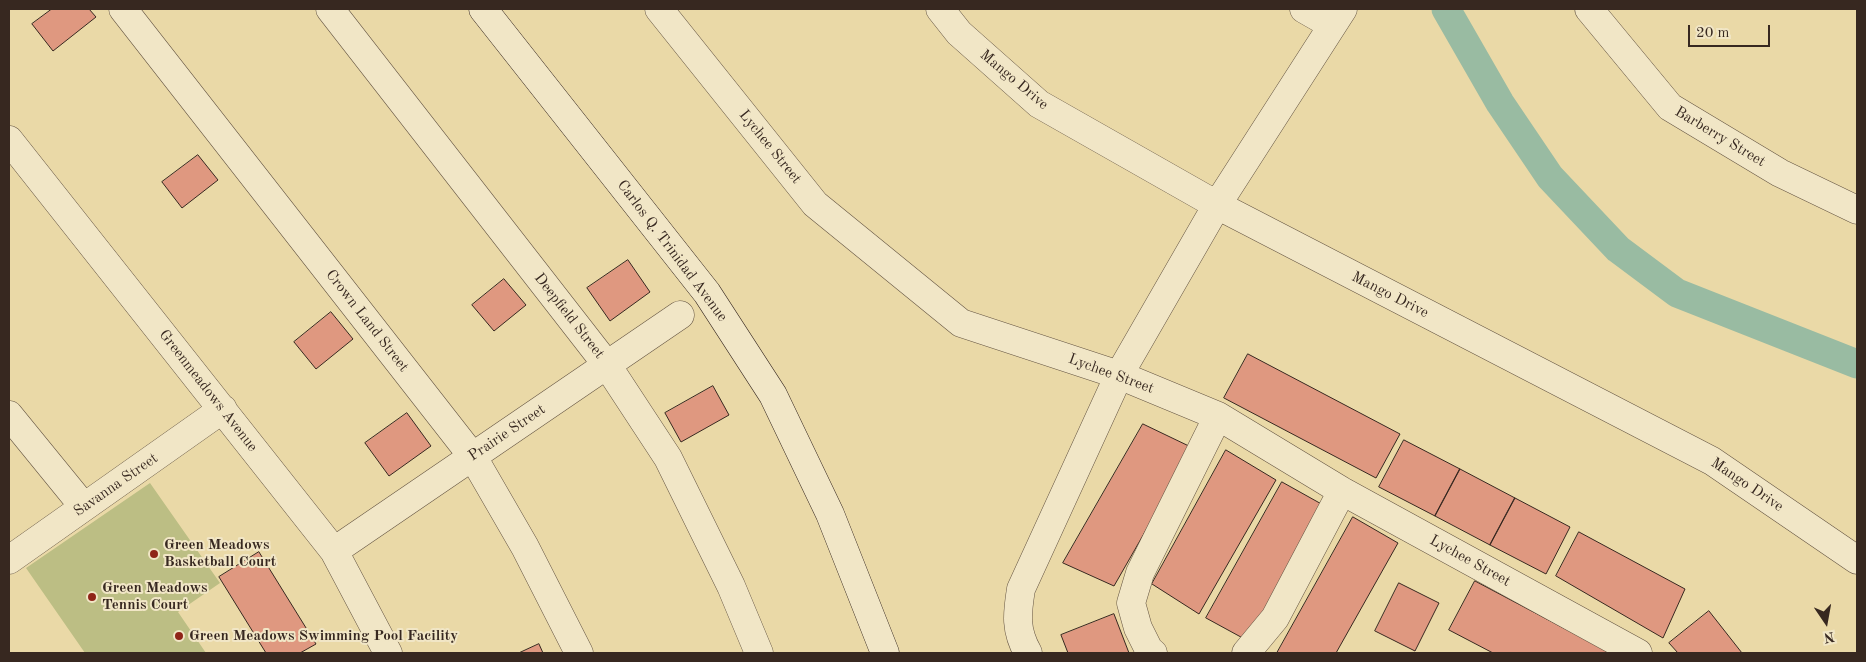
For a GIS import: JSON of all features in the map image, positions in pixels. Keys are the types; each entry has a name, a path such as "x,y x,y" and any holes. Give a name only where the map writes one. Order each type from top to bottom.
{"street":[{"name":"Crown Land Street","path":"123,9 473,457 525,547 579,653"},
{"name":"Deepfield Street","path":"330,9 607,364 668,458 731,586 759,653"},
{"name":"Carlos Q. Trinidad Avenue","path":"483,9 707,292 773,396 830,514 886,653"},
{"name":"Lychee Street","path":"659,9 815,204 961,323 1119,375 1218,416 1342,491 1638,653"},
{"name":"Mango Drive","path":"940,9 959,33 1039,104 1217,205 1712,461 1857,560"},
{"path":"1028,653 1020,640 1016,616 1021,589 1119,375 1217,205 1337,17 1304,9"},
{"name":"Barberry Street","path":"1589,9 1670,107 1780,173 1857,210"},
{"name":"Greenmeadows Avenue","path":"9,140 334,551 388,653"},
{"name":"Prairie Street","path":"334,551 680,315"},
{"name":"Savanna Street","path":"9,560 222,409"},
{"path":"9,415 84,507"},
{"path":"1153,653 1149,650 1138,628 1131,603 1140,573 1218,416"},
{"path":"1246,653 1275,618 1342,491"}],"green space":[{"path":"150,483 220,583 178,612 206,653 85,653 26,568"}],"building":[{"path":"52,9 89,9 96,17 53,51 32,24"},
{"path":"198,155 218,180 182,208 162,182"},
{"path":"628,260 650,292 610,321 587,288"},
{"path":"504,279 526,305 494,331 472,305"},
{"path":"331,312 353,339 316,369 294,342"},
{"path":"1248,354 1400,434 1376,478 1224,398"},
{"path":"713,386 729,415 681,442 665,413"},
{"path":"407,413 431,446 389,476 365,443"},
{"path":"1143,424 1193,448 1114,586 1063,563"},
{"path":"1404,440 1460,469 1435,516 1379,487"},
{"path":"1226,450 1276,480 1199,614 1152,584"},
{"path":"1460,469 1515,498 1490,545 1435,516"},
{"path":"1282,482 1325,506 1250,642 1206,618"},
{"path":"1515,498 1570,527 1546,574 1490,545"},
{"path":"1353,517 1398,543 1336,653 1277,653"},
{"path":"1579,532 1685,589 1663,638 1556,576"},
{"path":"259,552 316,644 300,653 266,653 219,577"},
{"path":"1475,581 1611,653 1493,653 1449,630"},
{"path":"1399,583 1439,603 1415,651 1375,631"},
{"path":"1709,611 1742,653 1678,653 1669,643"},
{"path":"1114,614 1129,653 1068,653 1061,635"},
{"path":"539,644 543,653 519,653"}],"waterway":[{"path":"1446,9 1500,103 1550,177 1618,249 1677,293 1857,364"}],"place":[{"name":"Green Meadows Basketball Court","path":"154,554"},
{"name":"Green Meadows Tennis Court","path":"92,597"},
{"name":"Green Meadows Swimming Pool Facility","path":"179,636"}]}
